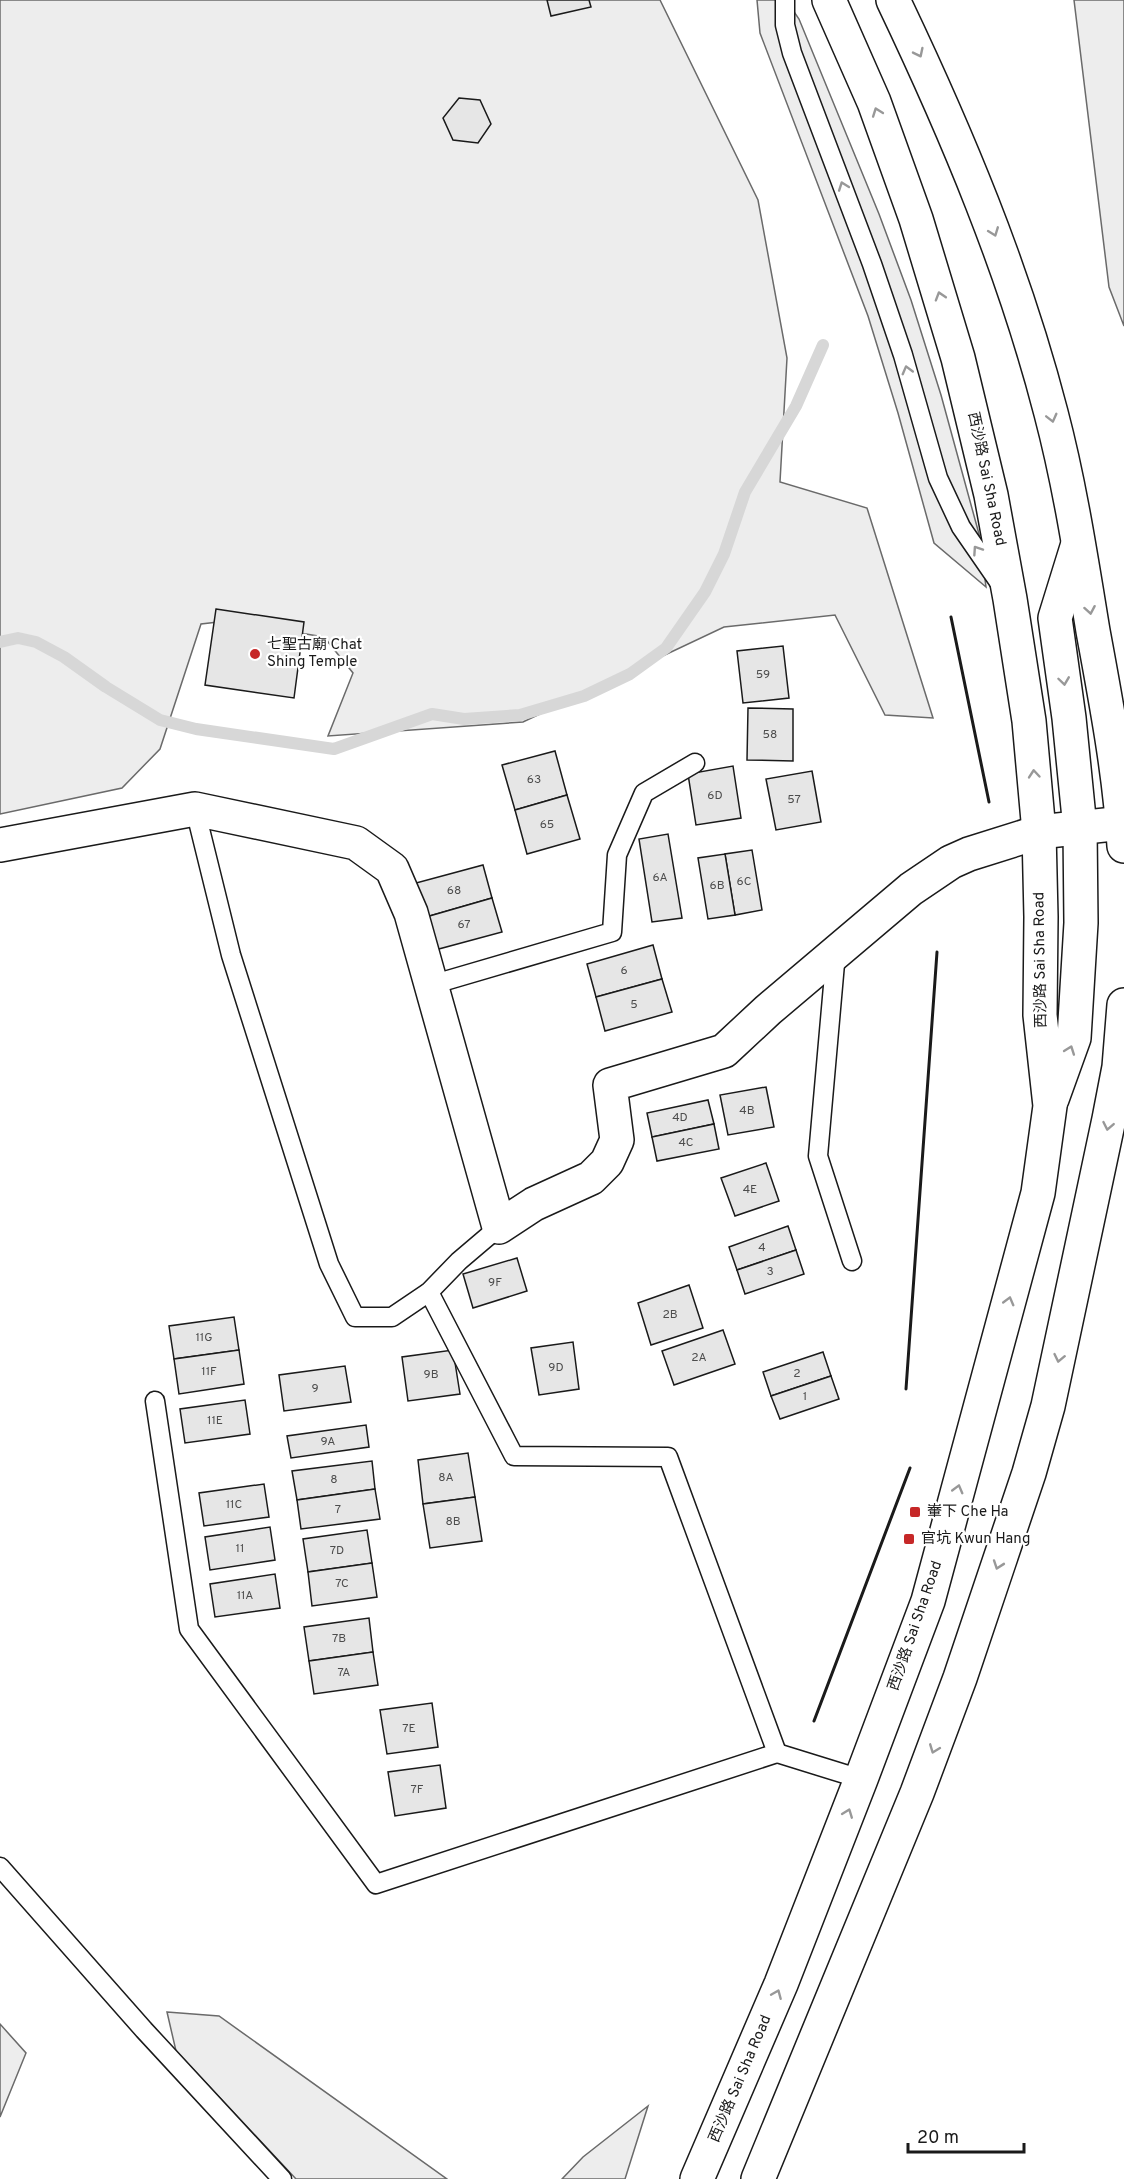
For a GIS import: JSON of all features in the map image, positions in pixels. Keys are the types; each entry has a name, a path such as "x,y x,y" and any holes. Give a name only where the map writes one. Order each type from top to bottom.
{"main road":[{"name":"西沙路 Sai Sha Road","path":"697,2179 781,1984 928,1601 1038,1193 1050,1106 1040,1015 1039,832 1029,721 1010,599 975,423 939,292 874,102 829,0"},
{"path":"0,845 195,809 356,843 392,869 411,913 499,1227 534,1204 591,1178 607,1162 616,1140 610,1085 724,1051 768,1010 911,889 951,862 1039,832 1080,828 1124,830 1108,715 1070,491 1051,413 1004,256 970,168 893,0"},
{"path":"1050,1106 1074,1038 1081,923 1080,828 1069,718 1055,618 1078,543"},
{"path":"758,2179 917,1793 960,1678 1029,1473 1051,1395 1110,1119 1119,1067 1124,1005"}],"lane":[{"path":"785,0 785,25 792,53 872,264 903,355 938,478 962,527 1010,599"},
{"path":"431,985 612,932 617,855 644,793 695,763"},
{"path":"195,809 231,955 329,1264 355,1317 392,1317 429,1292 459,1261 499,1227"},
{"path":"836,952 818,1156 852,1261"},
{"path":"429,1292 514,1456 668,1457 777,1753"},
{"path":"155,1401 189,1629 376,1884 777,1753 861,1779"},
{"path":"0,1867 144,2030 282,2179"}],"shaded area":[{"path":"0,0 660,0 758,200 787,358 780,482 867,508 933,718 885,715 835,615 724,627 523,722 328,736 353,673 324,637 227,621 201,624 160,749 122,788 0,814"},
{"path":"757,0 786,0 799,19 879,214 911,300 941,395 979,534 986,587 934,543 868,316 760,33"},
{"path":"1074,0 1124,0 1124,326 1109,287"},
{"path":"167,2012 219,2016 447,2179 296,2179 176,2051"},
{"path":"0,2024 26,2053 0,2117"},
{"path":"648,2106 625,2179 562,2179 583,2157"}],"building":[{"path":"547,0 589,0 591,7 551,16"},
{"path":"459,98 480,100 491,124 478,143 453,140 443,118"},
{"name":"七聖古廟 Chat Shing Temple","path":"216,609 304,622 294,698 205,685"},
{"path":"783,646 789,698 743,703 737,651"},
{"path":"748,708 793,709 793,761 747,760"},
{"path":"555,751 567,795 515,810 502,765"},
{"path":"733,766 741,818 696,825 688,774"},
{"path":"812,771 821,822 776,830 766,779"},
{"path":"567,795 580,839 527,854 515,810"},
{"path":"668,834 682,918 652,922 639,839"},
{"path":"752,850 762,910 735,915 725,854"},
{"path":"725,854 735,915 708,919 698,858"},
{"path":"483,865 492,898 426,917 416,883"},
{"path":"492,898 502,932 435,950 426,917"},
{"path":"653,945 662,979 596,997 587,964"},
{"path":"662,979 672,1012 605,1031 596,997"},
{"path":"766,1087 774,1127 728,1135 720,1095"},
{"path":"708,1100 714,1124 652,1137 647,1113"},
{"path":"714,1124 719,1149 657,1161 652,1137"},
{"path":"766,1163 779,1201 735,1216 721,1178"},
{"path":"788,1226 796,1250 737,1270 729,1247"},
{"path":"796,1250 804,1274 745,1294 737,1270"},
{"path":"517,1258 527,1291 473,1308 463,1274"},
{"path":"689,1285 703,1328 651,1345 638,1303"},
{"path":"234,1317 239,1350 174,1359 169,1326"},
{"path":"723,1330 735,1364 674,1385 662,1351"},
{"path":"573,1342 579,1389 539,1395 531,1348"},
{"path":"239,1350 244,1384 179,1394 174,1359"},
{"path":"453,1350 460,1394 408,1401 402,1357"},
{"path":"823,1352 831,1376 771,1396 763,1372"},
{"path":"345,1366 351,1402 284,1411 279,1375"},
{"path":"831,1376 839,1399 780,1419 771,1396"},
{"path":"245,1400 250,1434 185,1443 180,1409"},
{"path":"366,1425 369,1447 291,1458 287,1436"},
{"path":"468,1453 475,1497 423,1504 418,1460"},
{"path":"372,1461 375,1489 297,1500 292,1471"},
{"path":"264,1484 269,1517 204,1526 199,1493"},
{"path":"375,1489 380,1519 301,1529 297,1500"},
{"path":"475,1497 482,1541 430,1548 423,1504"},
{"path":"270,1527 275,1560 210,1570 205,1537"},
{"path":"367,1530 372,1563 308,1572 303,1539"},
{"path":"372,1563 377,1597 312,1606 308,1572"},
{"path":"275,1574 280,1608 215,1617 210,1584"},
{"path":"369,1618 373,1652 309,1661 304,1627"},
{"path":"373,1652 378,1685 314,1694 309,1661"},
{"path":"432,1703 438,1747 387,1754 380,1710"},
{"path":"440,1765 446,1808 395,1816 388,1772"}],"waterway":[{"path":"0,642 18,638 36,642 64,657 106,687 160,720 196,729 334,749 432,714 464,719 520,715 584,696 630,674 666,648 705,592 724,554 745,492 796,406 823,345"}],"wall":[{"path":"951,617 989,802"},
{"path":"906,1389 937,952"},
{"path":"814,1721 910,1468"}],"place":[{"name":"七聖古廟 Chat Shing Temple","path":"255,654"},
{"name":"輋下 Che Ha","path":"915,1512"},
{"name":"官坑 Kwun Hang","path":"909,1539"}]}
